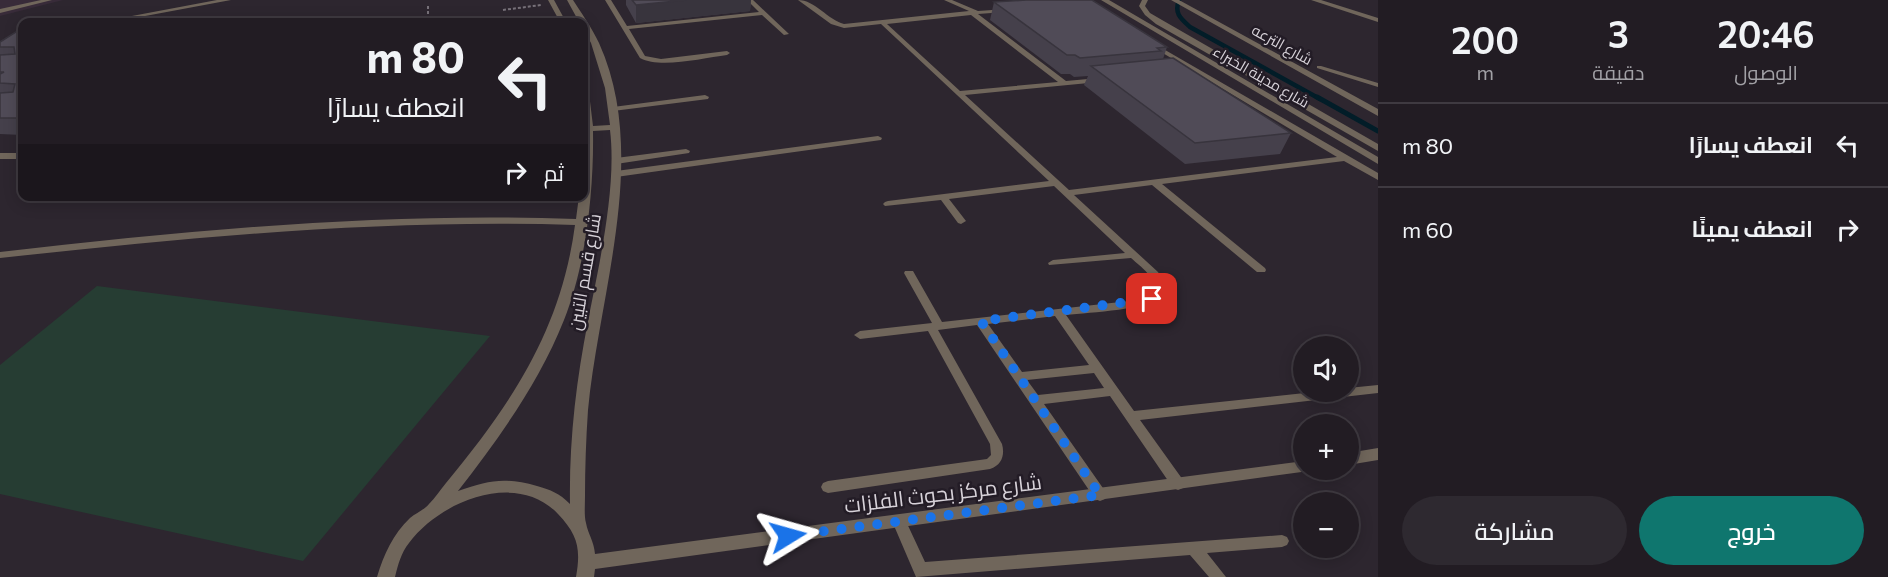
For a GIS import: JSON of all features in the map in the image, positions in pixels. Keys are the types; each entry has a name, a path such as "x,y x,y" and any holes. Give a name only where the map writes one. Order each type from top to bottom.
{"street":[{"path":"128,18 228,0"},
{"name":"شارع قسم التبين","path":"570,0 581,18"},
{"name":"شارع مدينة الخبراء","path":"1104,0 1378,161"},
{"path":"1123,0 1124,9 1130,16"},
{"name":"شارع مدينة الخبراء","path":"1145,0 1142,6 1147,14 1378,148"},
{"name":"شارع الترعه","path":"1174,0 1378,113"},
{"path":"1314,0 1377,19"},
{"path":"552,2 561,18"},
{"path":"134,17 143,18"},
{"name":"شارع قسم التبين","path":"578,522 578,432 586,370 612,223 616,174 615,127 609,81 595,42 588,30"},
{"path":"588,129 615,127"},
{"name":"شارع قسم التبين","path":"588,136 590,150 588,168"},
{"path":"0,156 18,156"},
{"name":"شارع قسم التبين","path":"435,508 476,457 535,370 569,289 584,201"},
{"path":"0,255 206,233 319,224 405,221 582,222"},
{"path":"1359,457 1378,454"},
{"name":"شارع مركز بحوث الفلزات","path":"586,569 899,521 1293,468"},
{"path":"386,577 388,566 406,533 435,508 475,490 516,486 552,498 578,522 586,541 586,569"}],"lane":[{"path":"0,4 18,0"},
{"path":"0,11 49,0"},
{"path":"609,0 641,56 648,60 661,61 727,53"},
{"path":"750,0 786,34"},
{"path":"801,0 838,25 851,27 1016,9"},
{"path":"947,0 974,12 1064,83"},
{"path":"625,28 764,13"},
{"path":"860,335 1152,299 1160,293 1160,284 1154,274 883,23"},
{"path":"1145,40 1378,177"},
{"path":"1319,67 1378,84"},
{"path":"1185,71 1196,70"},
{"path":"1317,79 1341,74"},
{"path":"958,93 1108,79"},
{"path":"613,109 705,97"},
{"path":"616,174 878,138"},
{"path":"616,161 686,152"},
{"path":"1067,194 1346,158"},
{"path":"1154,182 1261,270"},
{"path":"888,204 1056,183"},
{"path":"943,197 962,221"},
{"path":"1053,263 1133,255"},
{"path":"828,487 990,464 999,452 909,273"},
{"path":"1058,312 1178,484"},
{"path":"981,321 1100,495"},
{"path":"1019,377 1097,368"},
{"path":"1131,416 1378,388"},
{"path":"1035,400 1113,391"},
{"path":"899,521 923,573 1282,541"},
{"path":"1194,548 1218,577"}],"path":[{"path":"503,10 552,2"},
{"path":"428,6 428,18"}],"shaded area":[{"path":"0,0 63,0 0,16"}],"green space":[{"path":"97,286 490,336 303,561 0,494 0,365"}],"building":[{"path":"632,0 686,0 636,5"},
{"path":"1092,0 1167,47 1157,48 1161,51 1080,58 1067,55 994,2"},
{"path":"94,17 174,18 92,18"},
{"path":"18,31 18,118 0,118 0,93 13,92 15,84 0,83 0,74 4,72 0,72 0,55 15,54 14,47 0,47 0,42"},
{"path":"1173,58 1291,133 1195,143 1091,66"}],"waterway":[{"path":"1179,0 1177,8 1179,15 1190,27 1320,99"},
{"path":"1317,97 1378,131"}],"route":[{"path":"788,536 1100,495 981,321 1140,303 1152,299"}]}
